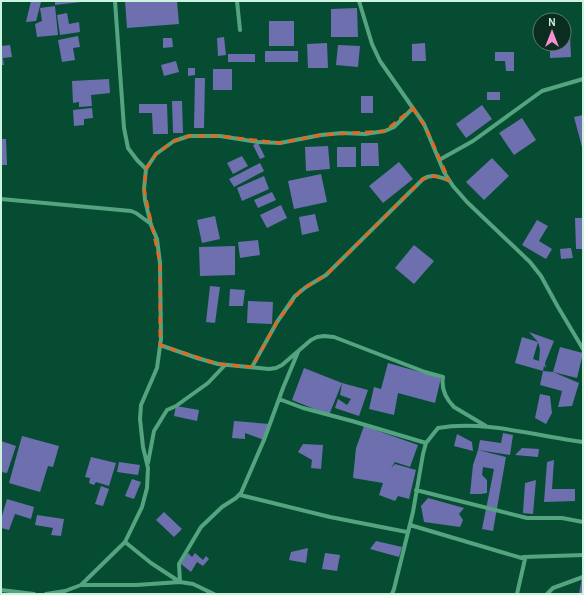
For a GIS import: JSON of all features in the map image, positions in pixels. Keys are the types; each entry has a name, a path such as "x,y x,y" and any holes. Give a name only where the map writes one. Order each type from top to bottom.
{"street":[{"path":"115,1 124,128 128,148 146,169"},
{"path":"237,1 240,30"},
{"path":"359,1 380,61 427,130 444,172 449,180 467,202 530,262 541,276 583,349"},
{"path":"439,160 474,141 542,91 583,79"},
{"path":"81,585 125,542 134,526 145,496 149,478 140,432 141,406 157,368 160,345 160,263 157,239 151,225 144,195 146,169 156,154 168,144 189,136 220,136 258,142 280,143 321,135 385,131 394,127 413,108"},
{"path":"252,367 277,322 301,290 326,275 423,179 429,176 434,176 449,180"},
{"path":"1,199 131,211 136,213 151,225"},
{"path":"160,345 197,358 225,365 269,369 282,365 311,340 317,337 334,337 425,372 444,377 442,386 449,402 454,407 486,426"},
{"path":"180,582 179,564 202,527 222,507 240,495 264,440 298,351"},
{"path":"147,465 154,431 167,410 176,406 208,383 225,365"},
{"path":"279,399 303,408 426,443"},
{"path":"392,594 407,532 410,526 426,443 438,428 451,426 486,426 583,442"},
{"path":"416,490 527,518 562,518 583,522"},
{"path":"240,495 330,517 407,532"},
{"path":"410,526 525,558 517,594"},
{"path":"125,542 151,563 180,582"},
{"path":"520,557 583,555"},
{"path":"547,594 554,588 583,577"},
{"path":"46,594 65,591 81,585 136,585 180,582 193,584 214,594"},
{"path":"1,590 34,594"}],"highlighted area":[{"path":"413,108 427,130 449,180 434,176 423,179 326,275 301,290 277,322 252,367 218,364 160,345 160,263 144,189 146,169 156,154 174,141 189,136 220,136 280,143 321,135 385,131"}],"building":[{"path":"31,1 41,2 36,21 26,22"},
{"path":"55,1 80,1 81,2 55,5"},
{"path":"125,1 177,1 179,24 127,28"},
{"path":"55,6 58,35 37,37 35,24 42,21 40,8"},
{"path":"357,8 358,37 331,37 331,9"},
{"path":"67,13 69,24 79,22 80,32 60,35 57,15"},
{"path":"269,21 294,21 294,46 269,46"},
{"path":"78,36 80,47 73,48 75,60 62,62 58,40"},
{"path":"224,37 226,55 218,56 217,38"},
{"path":"163,38 172,38 173,47 163,48"},
{"path":"327,43 328,68 308,68 307,44"},
{"path":"425,43 426,61 412,61 412,44"},
{"path":"10,45 12,57 3,58 4,65 1,65 1,46"},
{"path":"338,45 360,46 358,67 336,65"},
{"path":"265,51 298,51 298,62 265,62"},
{"path":"495,52 514,52 514,71 506,71 505,61 495,61"},
{"path":"550,52 571,52 571,57 550,58"},
{"path":"228,54 255,54 255,62 228,62"},
{"path":"176,61 179,72 164,76 161,65"},
{"path":"188,68 195,68 195,75 188,76"},
{"path":"213,69 232,69 232,90 213,90"},
{"path":"195,78 205,78 204,128 194,128"},
{"path":"109,79 110,93 91,95 92,106 79,107 79,102 73,103 72,81"},
{"path":"487,92 500,92 500,100 487,100"},
{"path":"361,96 373,96 373,113 361,113"},
{"path":"172,101 182,101 183,133 173,133"},
{"path":"139,104 167,104 168,134 153,134 152,113 139,113"},
{"path":"482,105 492,119 466,138 456,124"},
{"path":"92,108 93,118 84,119 84,125 74,126 73,110"},
{"path":"583,115 583,147 582,147 574,117"},
{"path":"522,118 536,140 514,155 499,133"},
{"path":"1,139 6,139 7,165 1,165"},
{"path":"258,143 265,157 260,159 253,145"},
{"path":"361,143 378,143 379,166 361,166"},
{"path":"328,146 330,169 306,171 305,147"},
{"path":"337,147 356,147 356,167 337,167"},
{"path":"242,156 248,166 233,174 227,163"},
{"path":"492,158 509,176 484,200 466,182"},
{"path":"399,162 413,179 383,203 369,186"},
{"path":"260,163 264,171 234,187 229,179"},
{"path":"321,174 327,202 294,209 288,181"},
{"path":"264,176 269,189 242,201 237,188"},
{"path":"272,192 276,200 258,208 254,200"},
{"path":"281,205 287,218 267,228 260,215"},
{"path":"315,214 319,231 302,235 299,217"},
{"path":"215,216 220,239 202,243 197,220"},
{"path":"575,218 583,218 583,249 576,249"},
{"path":"537,220 548,226 539,241 552,249 546,259 522,245"},
{"path":"258,240 260,255 240,258 238,242"},
{"path":"414,245 434,261 414,284 395,268"},
{"path":"235,246 235,275 200,276 199,247"},
{"path":"571,248 573,258 561,259 560,249"},
{"path":"210,286 220,287 215,323 206,322"},
{"path":"230,289 245,290 243,306 229,306"},
{"path":"248,301 273,302 272,324 247,323"},
{"path":"529,332 554,341 545,363 546,368 544,366 543,371 515,363 522,337 538,342","holes":["538,342 540,349 539,361 533,359"]},
{"path":"560,347 583,353 577,378 553,372"},
{"path":"388,363 441,378 435,403 398,393 394,415 369,409 374,387 381,389"},
{"path":"304,368 342,383 329,415 292,400"},
{"path":"543,371 553,372 579,383 572,406 558,407 562,391 540,385"},
{"path":"342,383 368,390 359,416 335,408 338,399 347,405 351,399 340,395"},
{"path":"540,394 550,396 552,413 546,424 535,418"},
{"path":"176,406 199,410 197,421 174,416"},
{"path":"234,421 270,424 264,440 245,433 245,439 232,438"},
{"path":"364,426 418,445 410,467 395,462 391,468 395,464 416,470 409,499 398,496 395,501 379,495 383,483 353,478 356,448"},
{"path":"503,433 513,435 510,455 478,450 480,440 501,443"},
{"path":"457,434 472,442 473,451 454,446"},
{"path":"22,436 59,446 53,467 48,466 40,492 9,483"},
{"path":"1,441 16,446 7,473 1,472"},
{"path":"303,444 323,445 321,469 311,468 312,460 298,452"},
{"path":"522,448 539,449 538,457 515,455"},
{"path":"478,450 506,457 493,531 482,529 494,469 483,467 482,475 487,480 487,493 470,494 473,465"},
{"path":"91,457 116,463 109,486 96,482 94,485 89,483 90,478 85,477"},
{"path":"554,460 552,489 575,489 575,501 544,502 547,462"},
{"path":"119,462 140,465 138,475 117,472"},
{"path":"132,479 141,482 134,499 125,496"},
{"path":"536,480 533,514 523,513 525,483"},
{"path":"101,486 109,489 103,506 95,504"},
{"path":"428,498 464,508 459,514 463,520 460,527 424,522 421,506"},
{"path":"7,499 34,507 31,519 15,514 9,530 1,528 1,519"},
{"path":"164,512 182,529 174,537 156,520"},
{"path":"37,515 64,519 61,536 51,535 53,528 35,525"},
{"path":"376,541 402,547 399,557 370,549"},
{"path":"308,548 306,563 289,560 291,552"},
{"path":"188,553 192,557 195,553 203,560 206,556 209,559 203,566 197,562 191,572 181,564"},
{"path":"325,553 340,555 337,571 322,569"},
{"path":"582,577 583,594 579,594"}]}
